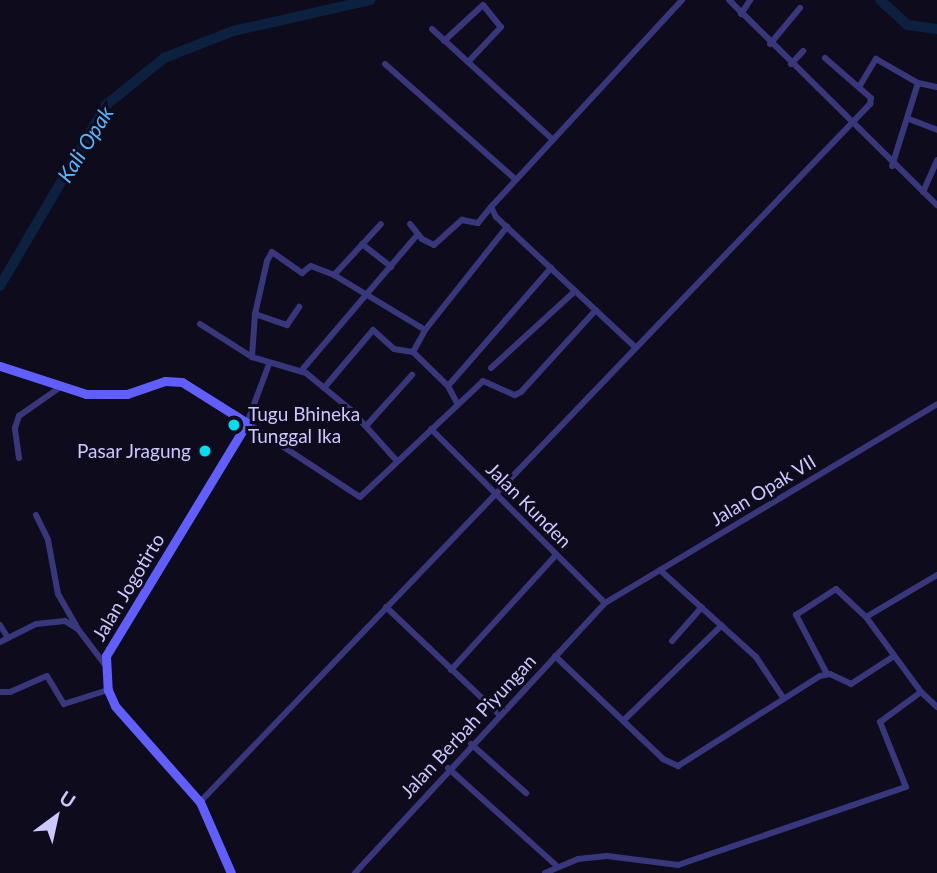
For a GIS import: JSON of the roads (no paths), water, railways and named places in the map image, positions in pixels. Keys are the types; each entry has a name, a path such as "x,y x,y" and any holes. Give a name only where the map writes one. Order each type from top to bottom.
{"street":[{"path":"410,224 418,234 434,245 462,220 478,223 515,179 682,0"},
{"path":"729,0 770,44 853,122 892,166 937,205"},
{"path":"741,14 750,0"},
{"path":"444,41 482,5 501,27 468,62"},
{"path":"770,44 800,8"},
{"path":"432,29 552,139"},
{"path":"791,64 803,51"},
{"path":"200,802 872,101 825,58"},
{"path":"859,87 876,59 918,83 937,88"},
{"path":"385,64 515,179"},
{"path":"892,166 909,119 918,83"},
{"path":"909,119 937,130"},
{"path":"923,192 937,160"},
{"path":"491,207 507,227 635,347"},
{"path":"334,275 381,224"},
{"path":"414,352 425,330 507,227"},
{"path":"301,371 368,297 418,234"},
{"path":"362,244 391,267"},
{"path":"252,357 255,314 272,252 302,273 312,266 334,275 425,330"},
{"path":"448,386 551,268"},
{"path":"491,368 576,291"},
{"path":"255,314 287,326 299,307"},
{"path":"2,367 59,388 107,395 143,390 165,381 182,382 360,497 367,495 397,461 483,381 515,395 521,391 597,310"},
{"path":"200,324 252,357 301,371 366,426 397,461"},
{"path":"324,388 373,330 394,349 414,352 448,386 457,403"},
{"path":"247,424 269,364"},
{"path":"366,426 412,375"},
{"path":"19,458 15,428 19,416 59,388"},
{"name":"Jalan Opak VII","path":"605,603 937,404"},
{"name":"Jalan Jogotirto","path":"231,873 200,802 134,730 108,690 106,666 108,650 247,424"},
{"name":"Jalan Kunden","path":"431,429 605,603"},
{"path":"36,515 48,540 58,594 78,629 106,666"},
{"path":"451,670 556,555"},
{"path":"660,570 756,657 784,699"},
{"path":"866,617 937,575"},
{"path":"894,656 851,684 827,674 796,615 836,589 866,617 936,709"},
{"name":"Jalan Berbah Piyungan","path":"355,873 448,768 605,603"},
{"path":"386,607 500,715"},
{"path":"672,641 702,607"},
{"path":"0,642 47,621 65,621 78,629"},
{"path":"0,625 8,638"},
{"path":"624,720 722,625"},
{"path":"93,647 108,650"},
{"path":"555,656 663,759 678,766 827,674"},
{"path":"0,692 10,692 47,676 64,704 108,690"},
{"path":"545,873 578,859 629,855 678,865 906,787 880,722 921,692"},
{"path":"471,744 526,793"},
{"path":"448,768 557,866"}],"waterway":[{"name":"Kali Opak","path":"0,286 106,105 164,58 233,31 371,0"},
{"name":"Kali Opak","path":"880,0 908,25 937,29"}],"place":[{"name":"Tugu Bhineka Tunggal Ika","path":"234,425"},
{"name":"Pasar Jragung","path":"205,451"}]}
